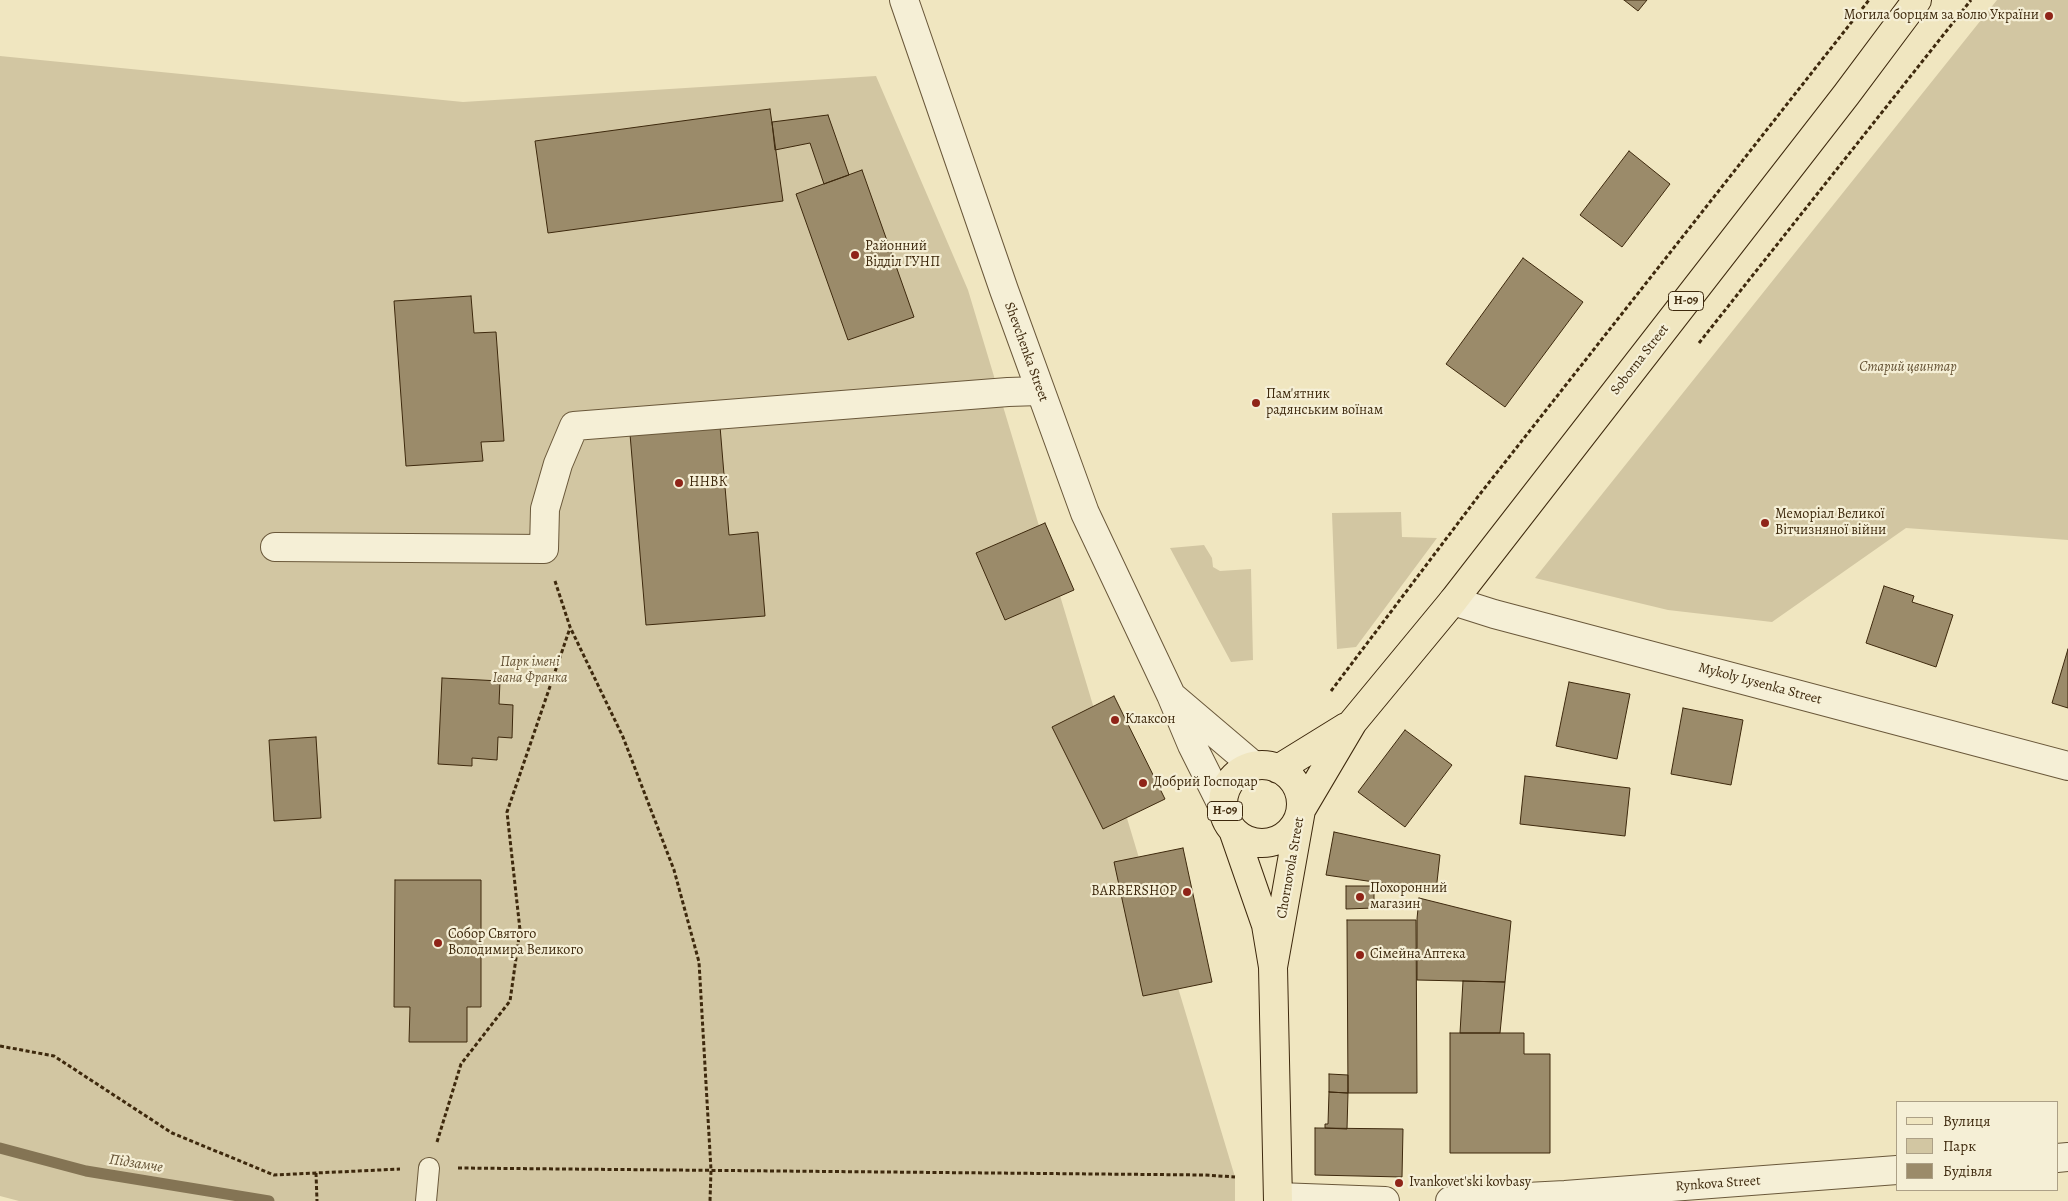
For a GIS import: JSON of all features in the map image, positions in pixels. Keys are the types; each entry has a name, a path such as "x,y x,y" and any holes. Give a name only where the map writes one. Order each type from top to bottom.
{"main road":[{"name":"Soborna Street","path":"1453,601 1846,95 1916,0"},
{"name":"Chornovola Street","path":"1273,967 1301,810 1353,722 1453,601"},
{"name":"Chornovola Street","path":"1266,767 1308,752 1353,722"},
{"name":"Н-09","path":"1266,767 1288,776 1296,786 1301,797 1301,810 1297,822 1290,832 1279,839 1267,843 1254,843 1242,838 1228,818 1224,796 1235,776 1244,770 1266,767"},
{"name":"Chornovola Street","path":"1228,818 1266,926 1273,967 1278,1199"}],"street":[{"name":"Shevchenka Street","path":"904,0 1084,513 1228,818"},
{"path":"275,547 544,549 546,509 558,464 574,426 1040,391"},
{"name":"Mykoly Lysenka Street","path":"1453,601 1494,614 2068,766"},
{"name":"Shevchenka Street","path":"1171,695 1266,767"},
{"name":"Rynkova Street","path":"1450,1201 1564,1196 1896,1170"},
{"path":"1278,1199 1384,1201"}],"lane":[{"path":"426,1201 429,1168"}],"path":[{"path":"1331,691 1480,494 1868,0"},
{"path":"1695,348 1971,0"},
{"path":"544,549 570,627 623,737 674,870 699,962 711,1170 710,1201"},
{"path":"429,1168 461,1064 510,1001 520,930 507,812 570,627"},
{"path":"0,1046 54,1056 172,1133 274,1175 429,1168 1196,1175 1235,1177"},
{"path":"316,1173 317,1200"}],"green space":[{"name":"Старий цвинтар","path":"1997,0 2068,0 2068,540 1906,528 1772,622 1668,610 1535,578"},
{"name":"Парк імені Івана Франка","path":"0,56 463,102 876,76 968,290 1235,1177 1235,1201 19,1201 0,1196"},
{"path":"1401,512 1402,537 1437,538 1356,647 1337,649 1332,513"},
{"path":"1204,545 1212,558 1213,567 1220,571 1251,569 1253,660 1231,662 1170,548"}],"building":[{"path":"1624,0 1647,0 1638,11"},
{"path":"770,109 783,201 548,233 535,141"},
{"path":"828,115 849,175 824,184 810,143 775,150 772,122"},
{"path":"1629,151 1670,184 1622,247 1580,215"},
{"name":"Районний Відділ ГУНП","path":"862,170 914,317 848,340 796,194"},
{"path":"1523,258 1583,302 1505,407 1446,364"},
{"path":"471,296 474,333 496,332 504,441 481,442 483,461 406,466 394,301"},
{"name":"ННВК","path":"720,426 729,535 758,532 765,616 646,625 630,434"},
{"path":"1045,523 1074,590 1005,620 976,553"},
{"path":"1884,586 1914,596 1912,602 1953,615 1936,667 1866,643"},
{"path":"2068,649 2068,708 2052,703"},
{"path":"442,678 500,681 499,704 513,705 512,738 498,737 497,760 472,758 472,766 438,764"},
{"path":"1569,682 1630,694 1617,759 1556,746"},
{"path":"1114,696 1165,799 1103,829 1052,727"},
{"path":"1683,708 1743,720 1731,785 1671,774"},
{"path":"1405,730 1452,765 1405,827 1358,792"},
{"path":"316,737 321,818 274,821 269,740"},
{"path":"1525,776 1630,788 1625,836 1520,824"},
{"path":"1334,832 1440,855 1436,891 1326,875"},
{"path":"1183,848 1212,982 1143,996 1114,862"},
{"name":"Собор Святого Володимира Великого","path":"395,880 481,880 481,1007 467,1007 467,1042 409,1042 410,1007 394,1007"},
{"name":"Похоронний магазин","path":"1346,886 1374,886 1374,908 1346,909"},
{"path":"1419,898 1511,921 1505,982 1417,980"},
{"path":"1347,920 1416,920 1417,1093 1348,1093"},
{"path":"1463,981 1505,982 1500,1033 1460,1033"},
{"path":"1450,1033 1524,1033 1524,1054 1550,1054 1550,1153 1450,1153"},
{"path":"1329,1074 1348,1075 1348,1093 1329,1092"},
{"path":"1329,1092 1348,1093 1347,1129 1325,1128 1325,1124 1328,1124"},
{"path":"1315,1128 1403,1129 1402,1177 1315,1175"}],"waterway":[{"name":"Підзамче","path":"0,1148 86,1171 269,1201"}],"place":[{"name":"Могила борцям за волю України","path":"2049,16"},
{"name":"Районний Відділ ГУНП","path":"855,255"},
{"name":"Пам'ятник радянським воїнам","path":"1256,403"},
{"name":"ННВК","path":"679,483"},
{"name":"Меморіал Великої Вітчизняної війни","path":"1765,523"},
{"name":"Клаксон","path":"1115,720"},
{"name":"Добрий Господар","path":"1143,783"},
{"name":"BARBERSHOP","path":"1187,892"},
{"name":"Похоронний магазин","path":"1360,897"},
{"name":"Собор Святого Володимира Великого","path":"438,943"},
{"name":"Сімейна Аптека","path":"1360,955"},
{"name":"Ivankovet'ski kovbasy","path":"1399,1183"}]}
